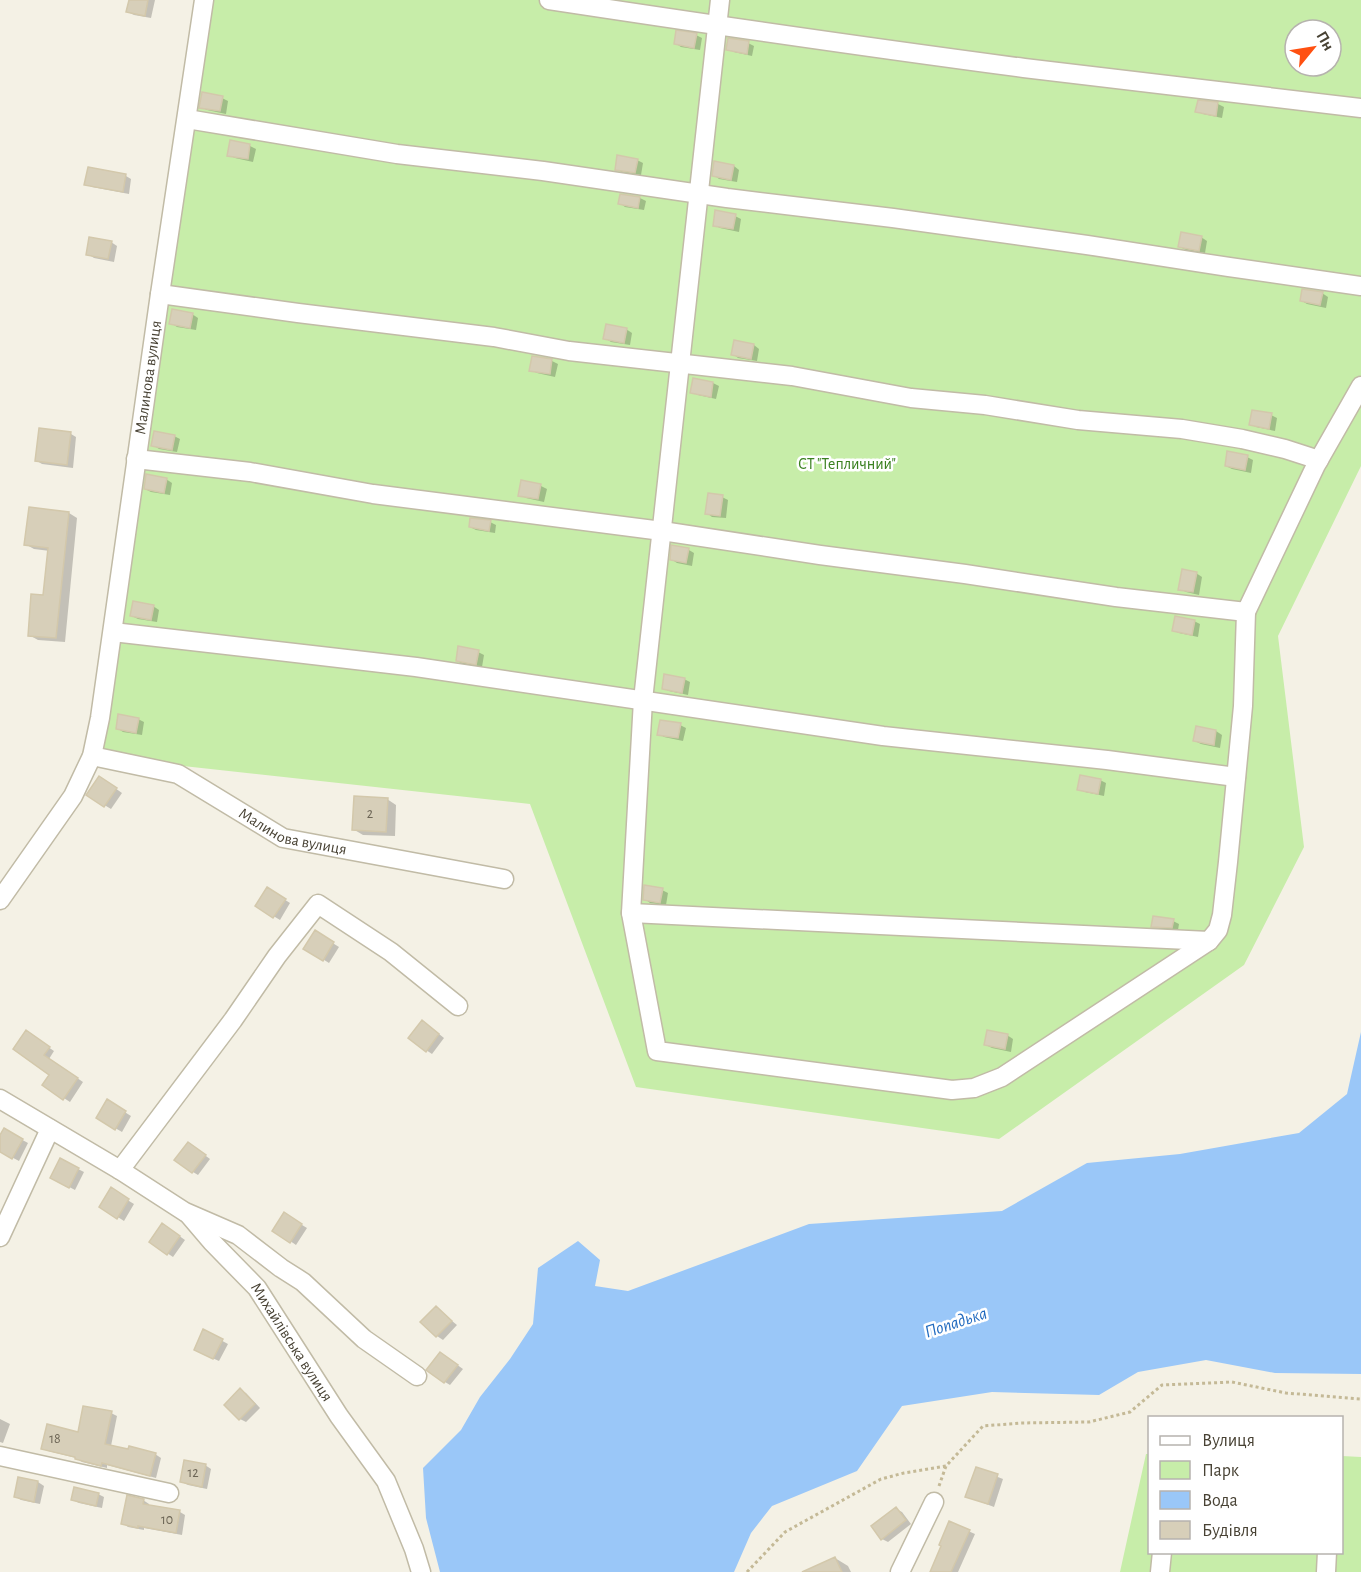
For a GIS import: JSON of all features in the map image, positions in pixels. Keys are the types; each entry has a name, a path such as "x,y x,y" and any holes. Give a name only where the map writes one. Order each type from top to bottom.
{"street":[{"name":"Малинова вулиця","path":"0,900 73,796 92,756 113,632 136,459 204,0"},
{"path":"549,0 1034,69 1361,108"},
{"path":"720,0 643,700 631,913 657,1051 952,1090 975,1088 1002,1077 1209,941 1218,930 1222,915 1243,706 1246,612 1319,460 1361,386"},
{"path":"187,119 397,154 543,171 699,194 1087,244 1361,286"},
{"path":"160,294 494,337 569,351 792,376 911,398 985,405 1078,420 1182,429 1264,444 1319,460"},
{"path":"136,459 250,472 373,494 662,531 1116,597 1246,612"},
{"path":"113,632 416,667 884,736 1107,760 1236,777"},
{"name":"Малинова вулиця","path":"92,756 178,774 282,838 504,879"},
{"path":"120,1170 233,1020 277,956 318,904 391,952 458,1006"},
{"path":"631,913 1209,941"},
{"name":"Михайлівська вулиця","path":"0,1099 120,1170 185,1212 238,1235 303,1282 364,1339 417,1376"},
{"path":"0,1237 50,1129"},
{"name":"Михайлівська вулиця","path":"185,1212 257,1288 339,1416 386,1481 421,1572"},
{"path":"0,1456 169,1493"},
{"path":"900,1572 934,1502"},
{"path":"1160,1572 1162,1554"},
{"path":"1326,1572 1327,1554"}],"path":[{"path":"934,1502 946,1467 983,1426 1089,1422 1130,1412 1162,1385 1232,1382 1286,1393 1361,1399"},
{"path":"747,1572 785,1532 881,1479 946,1467"}],"green space":[{"name":"СТ \"Тепличний\"","path":"199,0 1361,0 1361,466 1278,636 1304,847 1244,965 999,1139 636,1087 530,804 92,756"},
{"path":"1146,1454 1148,1454 1148,1554 1343,1554 1343,1456 1361,1457 1361,1572 1120,1572"}],"water":[{"name":"Попадька","path":"1361,1032 1361,1374 1275,1373 1206,1360 1138,1372 1099,1395 992,1392 902,1406 857,1471 772,1506 751,1533 734,1572 440,1572 426,1518 423,1468 461,1430 480,1397 510,1359 533,1324 538,1268 578,1241 600,1260 595,1286 628,1291 809,1224 1002,1211 1087,1163 1180,1154 1299,1133 1347,1094"}],"building":[{"path":"129,0 148,0 145,16 126,12"},
{"path":"676,30 697,33 694,48 674,44"},
{"path":"728,38 749,41 747,54 726,50"},
{"path":"202,92 223,96 220,111 199,108"},
{"path":"1198,100 1218,102 1216,116 1195,112"},
{"path":"230,140 250,144 248,159 227,156"},
{"path":"617,155 638,159 635,173 615,170"},
{"path":"714,161 734,165 731,180 712,176"},
{"path":"88,167 126,174 123,192 84,185"},
{"path":"620,194 640,197 638,208 618,204"},
{"path":"715,210 736,214 733,229 713,226"},
{"path":"1181,232 1202,236 1199,251 1178,247"},
{"path":"89,237 112,241 108,259 86,255"},
{"path":"1302,289 1323,292 1320,305 1300,301"},
{"path":"172,309 193,313 190,328 169,324"},
{"path":"606,324 627,328 624,343 603,339"},
{"path":"734,340 754,344 751,359 731,355"},
{"path":"532,356 552,359 550,374 529,371"},
{"path":"693,378 713,382 711,397 690,393"},
{"path":"1252,410 1272,413 1269,429 1249,425"},
{"path":"39,428 71,432 67,465 35,461"},
{"path":"154,431 175,435 172,450 151,446"},
{"path":"1227,451 1248,455 1245,470 1225,466"},
{"path":"146,474 167,478 164,493 144,489"},
{"path":"521,480 541,484 538,499 518,496"},
{"path":"708,493 723,495 720,516 705,514"},
{"path":"29,507 69,512 56,638 28,636 31,594 43,595 48,548 24,545"},
{"path":"470,518 491,520 489,531 469,527"},
{"path":"671,545 689,548 686,563 670,560"},
{"path":"1182,569 1197,572 1193,592 1178,590"},
{"path":"133,601 154,605 151,620 130,616"},
{"path":"1175,616 1195,620 1192,635 1172,631"},
{"path":"458,646 479,650 476,665 456,661"},
{"path":"664,674 685,678 682,693 662,689"},
{"path":"118,714 139,718 136,733 116,729"},
{"path":"660,720 681,723 678,738 657,735"},
{"path":"1196,726 1216,730 1214,745 1193,741"},
{"path":"1080,775 1101,779 1098,794 1077,790"},
{"path":"99,776 117,788 104,807 86,795"},
{"path":"354,796 388,798 386,832 352,830"},
{"path":"644,885 663,888 660,903 643,900"},
{"path":"267,887 286,899 273,918 255,906"},
{"path":"1153,916 1174,919 1172,928 1151,927"},
{"path":"315,930 334,942 323,961 303,949"},
{"path":"422,1020 439,1034 426,1052 408,1038"},
{"path":"26,1030 50,1047 44,1055 78,1078 63,1100 42,1085 49,1075 13,1049"},
{"path":"987,1030 1008,1034 1005,1049 984,1045"},
{"path":"107,1099 126,1111 115,1130 96,1118"},
{"path":"4,1128 23,1139 12,1159 0,1152 0,1135"},
{"path":"188,1142 206,1155 192,1173 174,1160"},
{"path":"60,1158 79,1168 69,1188 50,1178"},
{"path":"111,1187 129,1199 117,1219 99,1207"},
{"path":"284,1212 302,1224 290,1243 272,1231"},
{"path":"162,1223 180,1236 167,1255 149,1242"},
{"path":"436,1306 452,1321 436,1337 420,1322"},
{"path":"203,1329 223,1339 213,1359 194,1350"},
{"path":"440,1352 458,1365 444,1383 426,1370"},
{"path":"240,1388 255,1404 239,1420 224,1405"},
{"path":"83,1406 112,1411 105,1444 128,1449 129,1446 156,1453 150,1476 102,1463 101,1466 41,1449 47,1424 78,1432"},
{"path":"184,1460 206,1464 202,1487 180,1482"},
{"path":"976,1467 998,1474 988,1504 965,1497"},
{"path":"18,1477 38,1481 34,1502 14,1497"},
{"path":"74,1487 99,1493 96,1506 71,1500"},
{"path":"127,1495 144,1499 143,1504 180,1510 176,1533 121,1524"},
{"path":"896,1507 906,1520 881,1540 871,1526"},
{"path":"949,1521 970,1530 951,1572 930,1572 941,1546 939,1545"},
{"path":"835,1557 842,1572 802,1572"}]}
